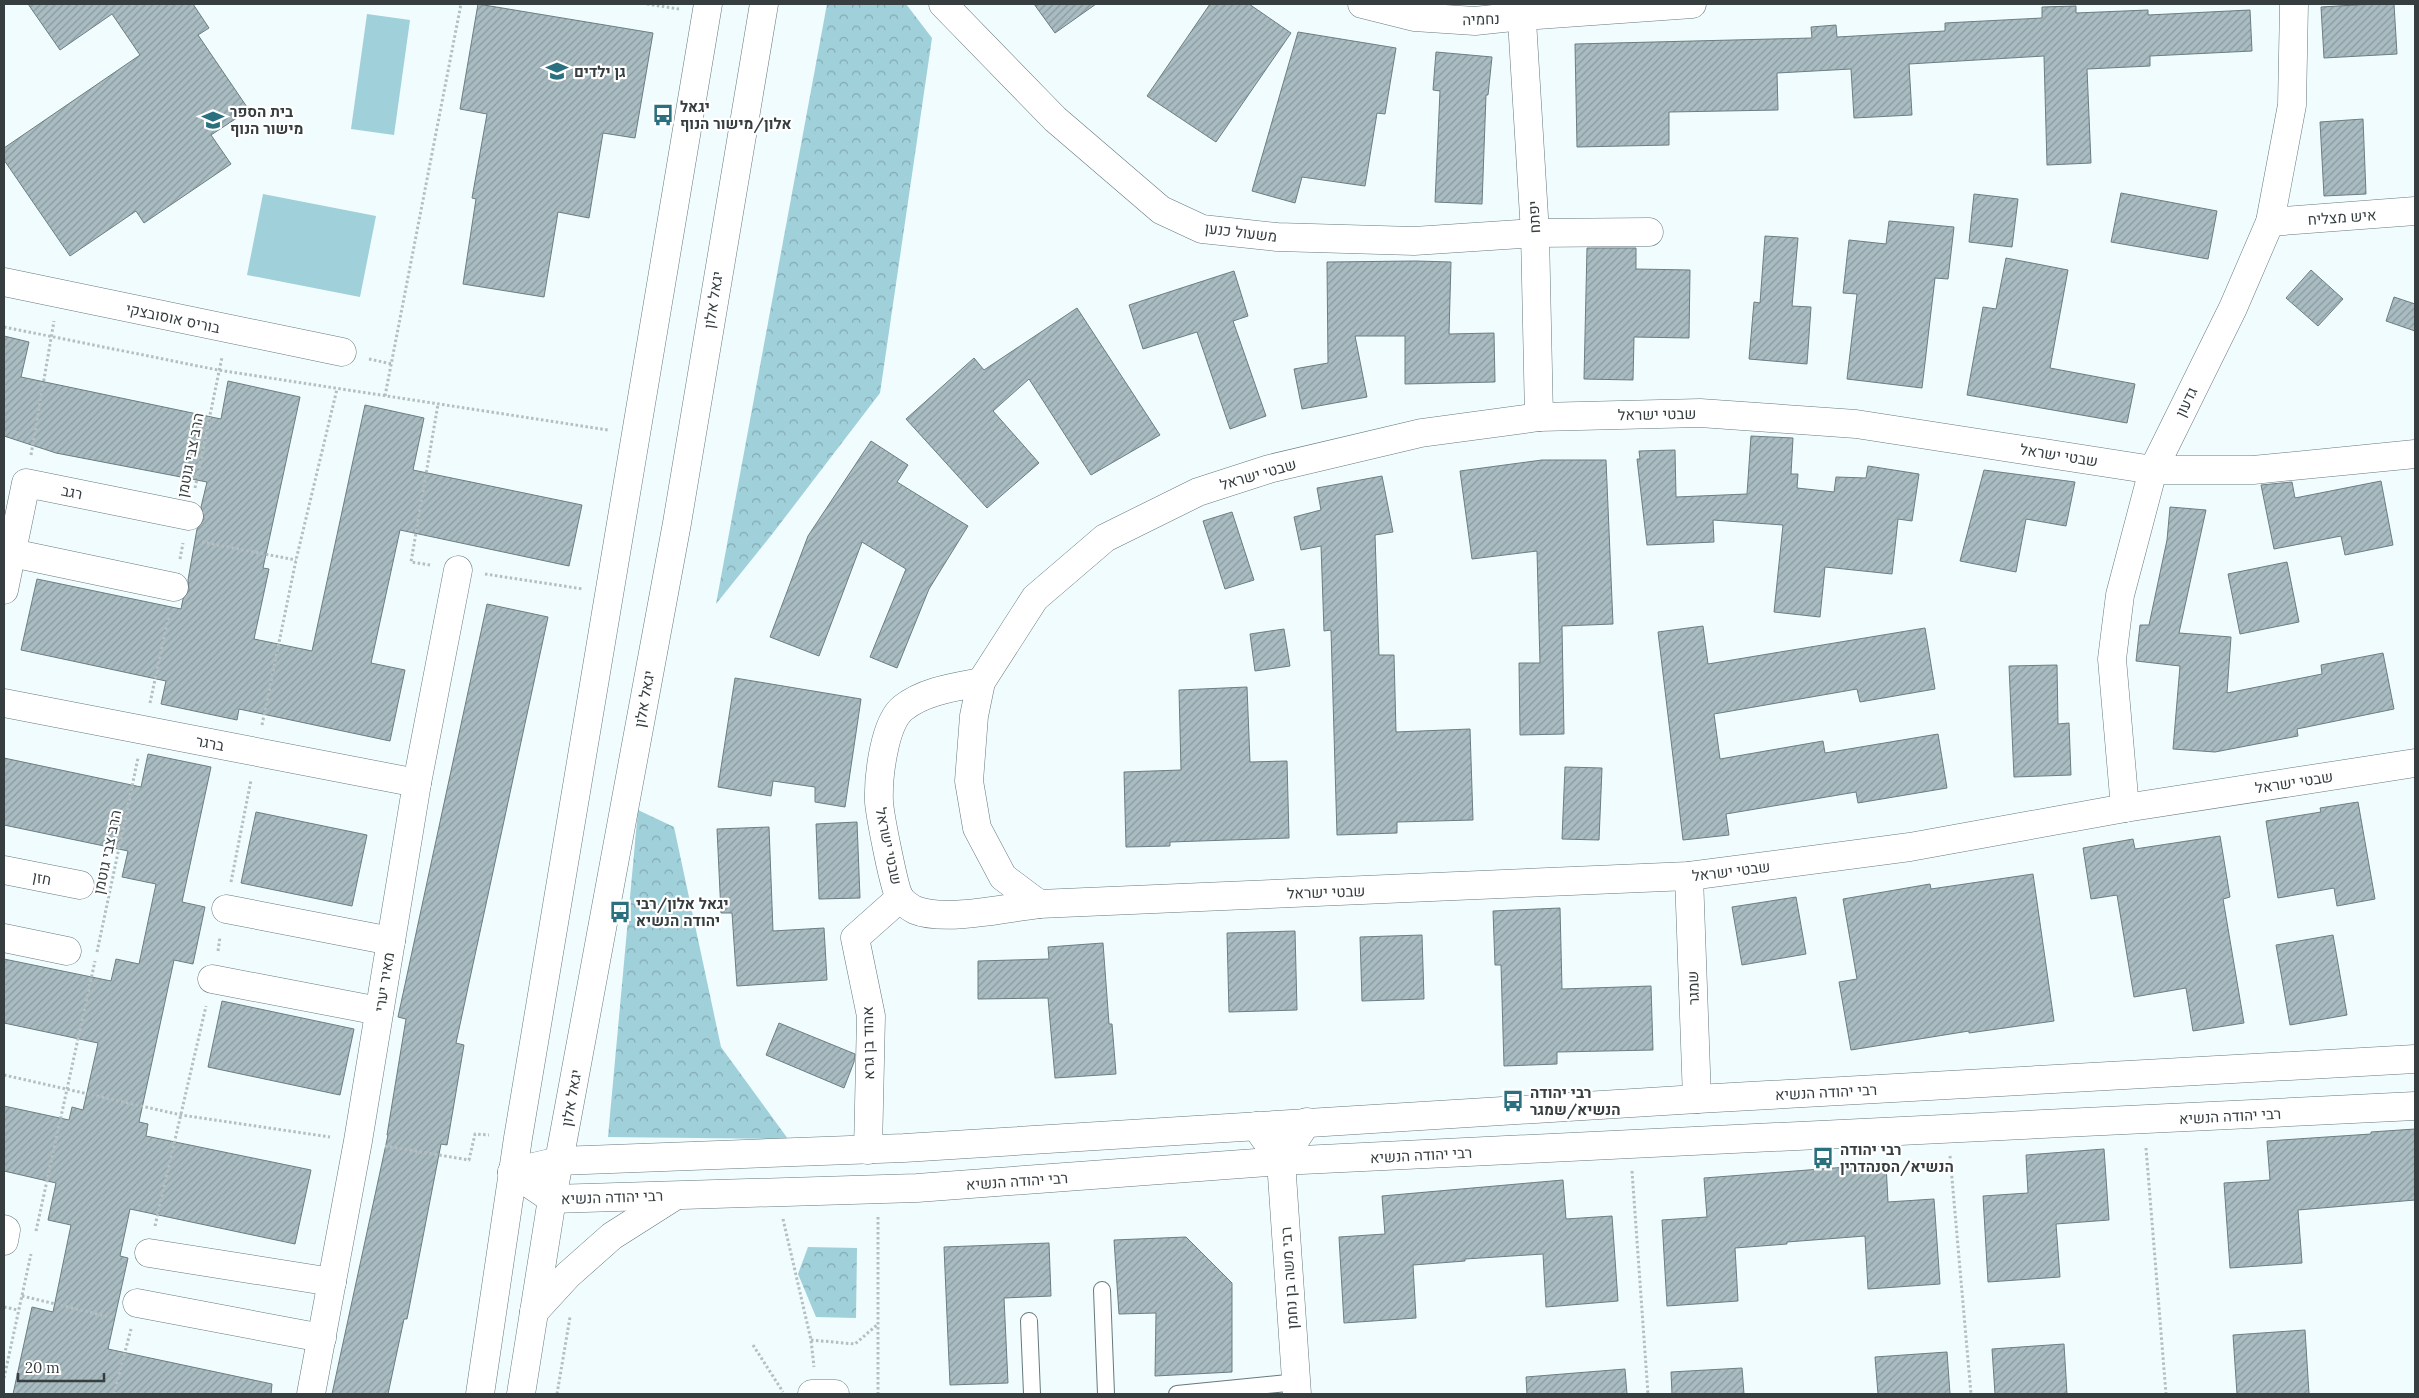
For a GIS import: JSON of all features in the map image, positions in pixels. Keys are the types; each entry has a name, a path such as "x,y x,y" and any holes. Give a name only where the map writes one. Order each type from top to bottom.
{"street":[{"path":"480,1394 512,1172 708,4"},
{"name":"יגאל אלון","path":"521,1394 552,1199 677,523 764,4"},
{"name":"משעול כנען","path":"943,4 1055,119 1161,210 1202,229 1277,237 1414,241 1535,233 1649,232"},
{"name":"נחמיה","path":"1362,4 1414,17 1475,21 1521,10 1692,4"},
{"name":"גדעון","path":"2125,808 2112,659 2120,595 2153,470 2233,308 2270,222 2292,105 2294,4"},
{"name":"יפתח","path":"1521,10 1535,233 1540,417"},
{"name":"איש מצליח","path":"2270,222 2415,211"},
{"name":"בוריס אוסובצקי","path":"4,282 228,330 342,352"},
{"name":"שבטי ישראל","path":"1039,904 1002,877 977,828 969,781 974,716 981,682 1035,598 1105,538 1198,492 1269,469 1421,433 1540,417 1700,413 1856,424 2153,470 2253,470 2415,454"},
{"path":"4,590 26,483"},
{"name":"רגב","path":"26,483 187,527"},
{"path":"12,553 174,587"},
{"name":"מאיר יערי","path":"311,1394 358,1141 417,783 458,570"},
{"name":"שבטי ישראל","path":"981,682 938,691 902,708 891,725 882,759 879,802 900,898 914,910 934,914 968,913 1039,904 1688,876 1910,847 2125,808 2415,763"},
{"name":"ברגר","path":"4,703 417,783"},
{"name":"חזן","path":"4,870 80,885"},
{"name":"שמגר","path":"1688,876 1697,1099"},
{"name":"אהוד בן גרא","path":"868,1150 871,1016 855,938 900,898"},
{"path":"226,909 391,941"},
{"path":"4,938 67,951"},
{"path":"212,978 379,1012"},
{"name":"רבי יהודה הנשיא","path":"512,1172 559,1161 868,1150 1697,1099 2415,1059"},
{"name":"רבי יהודה הנשיא","path":"512,1172 552,1199 878,1189 1281,1161 1630,1146 2415,1106"},
{"path":"1256,1126 1281,1161 1307,1122"},
{"name":"רבי משה בן נחמן","path":"1281,1161 1297,1388"},
{"path":"534,1312 568,1275 612,1236 676,1195"},
{"path":"4,1229 6,1230 4,1241"},
{"path":"149,1253 332,1282"},
{"path":"130,1312 322,1338"}],"lane":[{"path":"1102,1290 1106,1394"},
{"path":"1029,1321 1032,1394"},
{"path":"1177,1394 1297,1388"}],"path":[{"path":"385,396 462,4"},
{"path":"26,483 60,294"},
{"path":"4,327 218,370 636,434"},
{"name":"הרב צבי גוטמן","path":"35,1236 228,330"},
{"path":"438,404 411,562 608,594"},
{"path":"187,527 296,560"},
{"path":"4,1075 67,1091 181,1115 358,1141 469,1160 475,1134 518,1138"},
{"path":"2143,1120 2166,1394"},
{"path":"1948,1130 1971,1394"},
{"path":"1630,1146 1648,1394"},
{"path":"878,1189 878,1394"},
{"path":"776,1192 811,1340 821,1394"},
{"path":"4,1378 31,1253"},
{"path":"22,1296 130,1312"},
{"path":"4,1308 18,1310"},
{"path":"811,1340 855,1344 878,1324"},
{"path":"753,1345 784,1394"}],"green space":[{"path":"827,4 906,4 932,38 880,393 716,604"},
{"path":"367,14 410,20 394,135 351,129"},
{"path":"263,194 376,216 360,297 247,275"},
{"path":"638,810 674,827 721,1047 788,1139 608,1137"},
{"path":"808,1247 857,1248 856,1318 816,1317 798,1274"}],"building":[{"path":"28,4 193,4 209,28 198,35 249,110 211,135 231,164 144,223 136,211 70,256 4,160 4,148 140,55 112,14 60,50"},
{"path":"478,4 653,33 635,138 603,133 589,218 558,212 544,297 463,284 476,199 472,198 487,114 460,109"},
{"path":"1034,4 1096,4 1055,33"},
{"path":"1210,4 1249,4 1291,33 1216,142 1147,96"},
{"path":"2394,4 2397,54 2324,58 2321,7"},
{"path":"2076,6 2076,13 2148,10 2148,15 2250,10 2252,51 2150,56 2150,66 2087,69 2091,163 2047,165 2044,56 1909,64 1912,115 1854,118 1851,69 1777,73 1778,110 1669,112 1669,145 1577,147 1575,44 1812,38 1811,27 1836,25 1837,37 1945,31 1945,23 2042,18 2042,7"},
{"path":"1298,32 1396,48 1385,114 1377,113 1365,186 1302,177 1295,203 1252,191"},
{"path":"1436,52 1492,57 1488,95 1486,95 1482,204 1435,202 1440,91 1433,90"},
{"path":"2363,119 2366,194 2324,196 2320,122"},
{"path":"2121,193 2217,211 2208,259 2111,242"},
{"path":"1974,194 2018,199 2012,247 1969,242"},
{"path":"1889,221 1954,227 1948,279 1935,278 1922,388 1847,379 1857,294 1843,293 1849,240 1886,244"},
{"path":"1765,236 1798,238 1792,306 1811,307 1807,364 1749,359 1754,302 1760,303"},
{"path":"1587,248 1636,248 1636,269 1690,270 1689,338 1634,337 1633,380 1584,379"},
{"path":"2006,258 2068,270 2050,368 2135,384 2127,423 1967,395 1983,307 1996,309"},
{"path":"1327,262 1451,262 1449,334 1494,333 1495,382 1405,384 1405,336 1355,336 1367,397 1302,409 1294,369 1328,363"},
{"path":"2311,270 2343,299 2318,326 2286,298"},
{"path":"1234,271 1248,316 1233,321 1266,416 1230,429 1197,332 1143,349 1129,305"},
{"path":"2394,297 2415,304 2415,331 2386,321"},
{"path":"1077,308 1160,435 1091,475 1029,379 993,411 1039,463 987,508 906,419 974,358 984,370"},
{"path":"4,336 29,342 21,377 221,419 228,381 300,397 263,568 269,569 254,639 312,651 365,405 424,418 413,470 582,505 569,566 400,530 371,663 405,670 390,741 239,709 237,720 161,704 166,681 21,650 37,579 181,609 183,599 189,590 188,580 197,529 204,519 201,507 207,482 56,453 4,436"},
{"path":"1751,436 1793,438 1791,474 1798,474 1797,488 1834,492 1836,477 1866,478 1868,466 1919,474 1912,521 1898,519 1892,574 1825,567 1820,617 1774,612 1783,525 1713,520 1714,542 1647,545 1637,459 1640,459 1639,451 1675,450 1676,497 1747,494"},
{"path":"871,441 908,465 897,482 968,526 929,589 897,668 870,657 906,569 862,542 819,656 770,637 808,536"},
{"path":"1542,460 1606,460 1613,624 1562,626 1564,734 1520,735 1519,663 1540,663 1537,551 1472,559 1460,471"},
{"path":"1984,470 2075,482 2066,526 2026,519 2016,572 1960,561"},
{"path":"1382,476 1393,532 1375,535 1379,655 1394,655 1396,732 1470,729 1473,820 1397,822 1397,833 1337,835 1331,630 1324,631 1321,546 1301,550 1294,517 1321,510 1317,488"},
{"path":"2381,481 2393,545 2345,555 2341,536 2274,549 2261,485 2292,482 2295,498"},
{"path":"2170,507 2206,510 2179,633 2231,637 2227,693 2322,674 2321,665 2383,653 2394,709 2297,729 2298,736 2215,752 2173,749 2180,666 2136,661 2140,625 2149,625 2167,540"},
{"path":"1232,512 1254,580 1225,589 1203,521"},
{"path":"2287,562 2299,622 2240,634 2228,574"},
{"path":"487,604 548,617 456,1043 464,1045 447,1145 441,1144 407,1319 404,1319 388,1394 332,1394 388,1135 406,1019 398,1017"},
{"path":"1703,626 1708,664 1925,628 1935,689 1860,702 1857,689 1714,714 1720,759 1823,741 1825,753 1938,734 1947,788 1858,803 1856,792 1726,814 1729,835 1683,840 1658,632"},
{"path":"1284,629 1290,666 1255,671 1250,634"},
{"path":"2057,665 2058,724 2069,723 2071,775 2014,777 2009,666"},
{"path":"735,678 861,699 845,807 815,802 815,787 773,781 771,796 718,787"},
{"path":"1247,687 1250,762 1287,761 1289,838 1170,842 1170,846 1126,847 1124,772 1181,770 1179,690"},
{"path":"148,754 211,767 182,902 205,907 193,964 174,960 139,1122 148,1124 146,1136 311,1170 295,1244 130,1209 120,1256 128,1258 108,1349 272,1384 271,1394 13,1394 32,1307 53,1312 71,1225 48,1220 56,1183 4,1171 4,1106 69,1120 72,1107 83,1110 98,1043 4,1023 4,959 111,981 116,959 139,964 156,884 122,877 128,851 4,825 4,758 141,787"},
{"path":"1565,767 1602,768 1599,840 1562,839"},
{"path":"2358,802 2375,899 2337,906 2334,888 2278,898 2266,821 2321,812 2320,808"},
{"path":"256,812 367,835 352,906 241,883"},
{"path":"857,822 860,898 819,899 816,824"},
{"path":"769,827 773,931 824,928 827,980 737,986 732,913 721,913 717,829"},
{"path":"2220,836 2230,897 2223,899 2244,1023 2193,1031 2186,988 2134,997 2117,895 2091,899 2083,848 2133,839 2135,849"},
{"path":"2033,874 2054,1021 1969,1033 1969,1031 1851,1050 1839,982 1857,979 1843,899 1930,884 1931,889"},
{"path":"1796,897 1806,954 1742,965 1732,907"},
{"path":"1560,908 1562,989 1651,986 1653,1050 1557,1052 1557,1064 1504,1066 1501,965 1495,965 1493,911"},
{"path":"1295,931 1297,1010 1229,1012 1227,933"},
{"path":"1422,935 1424,999 1362,1001 1360,937"},
{"path":"2333,935 2347,1015 2290,1025 2276,945"},
{"path":"1103,943 1109,1024 1112,1024 1116,1074 1055,1078 1048,998 978,999 978,961 1049,959 1048,947"},
{"path":"222,1001 354,1029 340,1095 208,1067"},
{"path":"779,1023 855,1054 854,1062 844,1088 766,1055"},
{"path":"2415,1129 2415,1200 2298,1210 2302,1263 2230,1268 2224,1183 2270,1180 2267,1141"},
{"path":"2104,1149 2109,1220 2056,1224 2060,1277 1988,1282 1983,1196 2028,1193 2026,1155"},
{"path":"1886,1164 1888,1202 1934,1199 1940,1284 1868,1289 1865,1236 1787,1242 1787,1244 1735,1248 1738,1301 1667,1306 1662,1220 1707,1217 1704,1178"},
{"path":"1563,1180 1566,1219 1612,1216 1618,1301 1546,1307 1543,1254 1465,1259 1465,1261 1413,1265 1416,1318 1344,1323 1339,1237 1385,1234 1382,1196"},
{"path":"1186,1237 1232,1283 1232,1372 1155,1376 1156,1313 1119,1314 1114,1240"},
{"path":"1049,1243 1051,1296 1004,1298 1008,1383 950,1385 944,1247"},
{"path":"2305,1330 2309,1394 2237,1394 2233,1335"},
{"path":"2064,1344 2067,1394 1995,1394 1992,1349"},
{"path":"1947,1352 1950,1394 1878,1394 1875,1357"},
{"path":"1742,1368 1744,1394 1672,1394 1671,1372"},
{"path":"1625,1369 1627,1394 1527,1394 1526,1377"}],"place":[{"name":"גן ילדים","path":"557,71"},
{"name":"יגאל אלון/מישור הנוף","path":"663,115"},
{"name":"בית הספר מישור הנוף","path":"213,120"},
{"name":"יגאל אלון/רבי יהודה הנשיא","path":"620,912"},
{"name":"רבי יהודה הנשיא/שמגר","path":"1513,1101"},
{"name":"רבי יהודה הנשיא/הסנהדרין","path":"1823,1158"}]}
